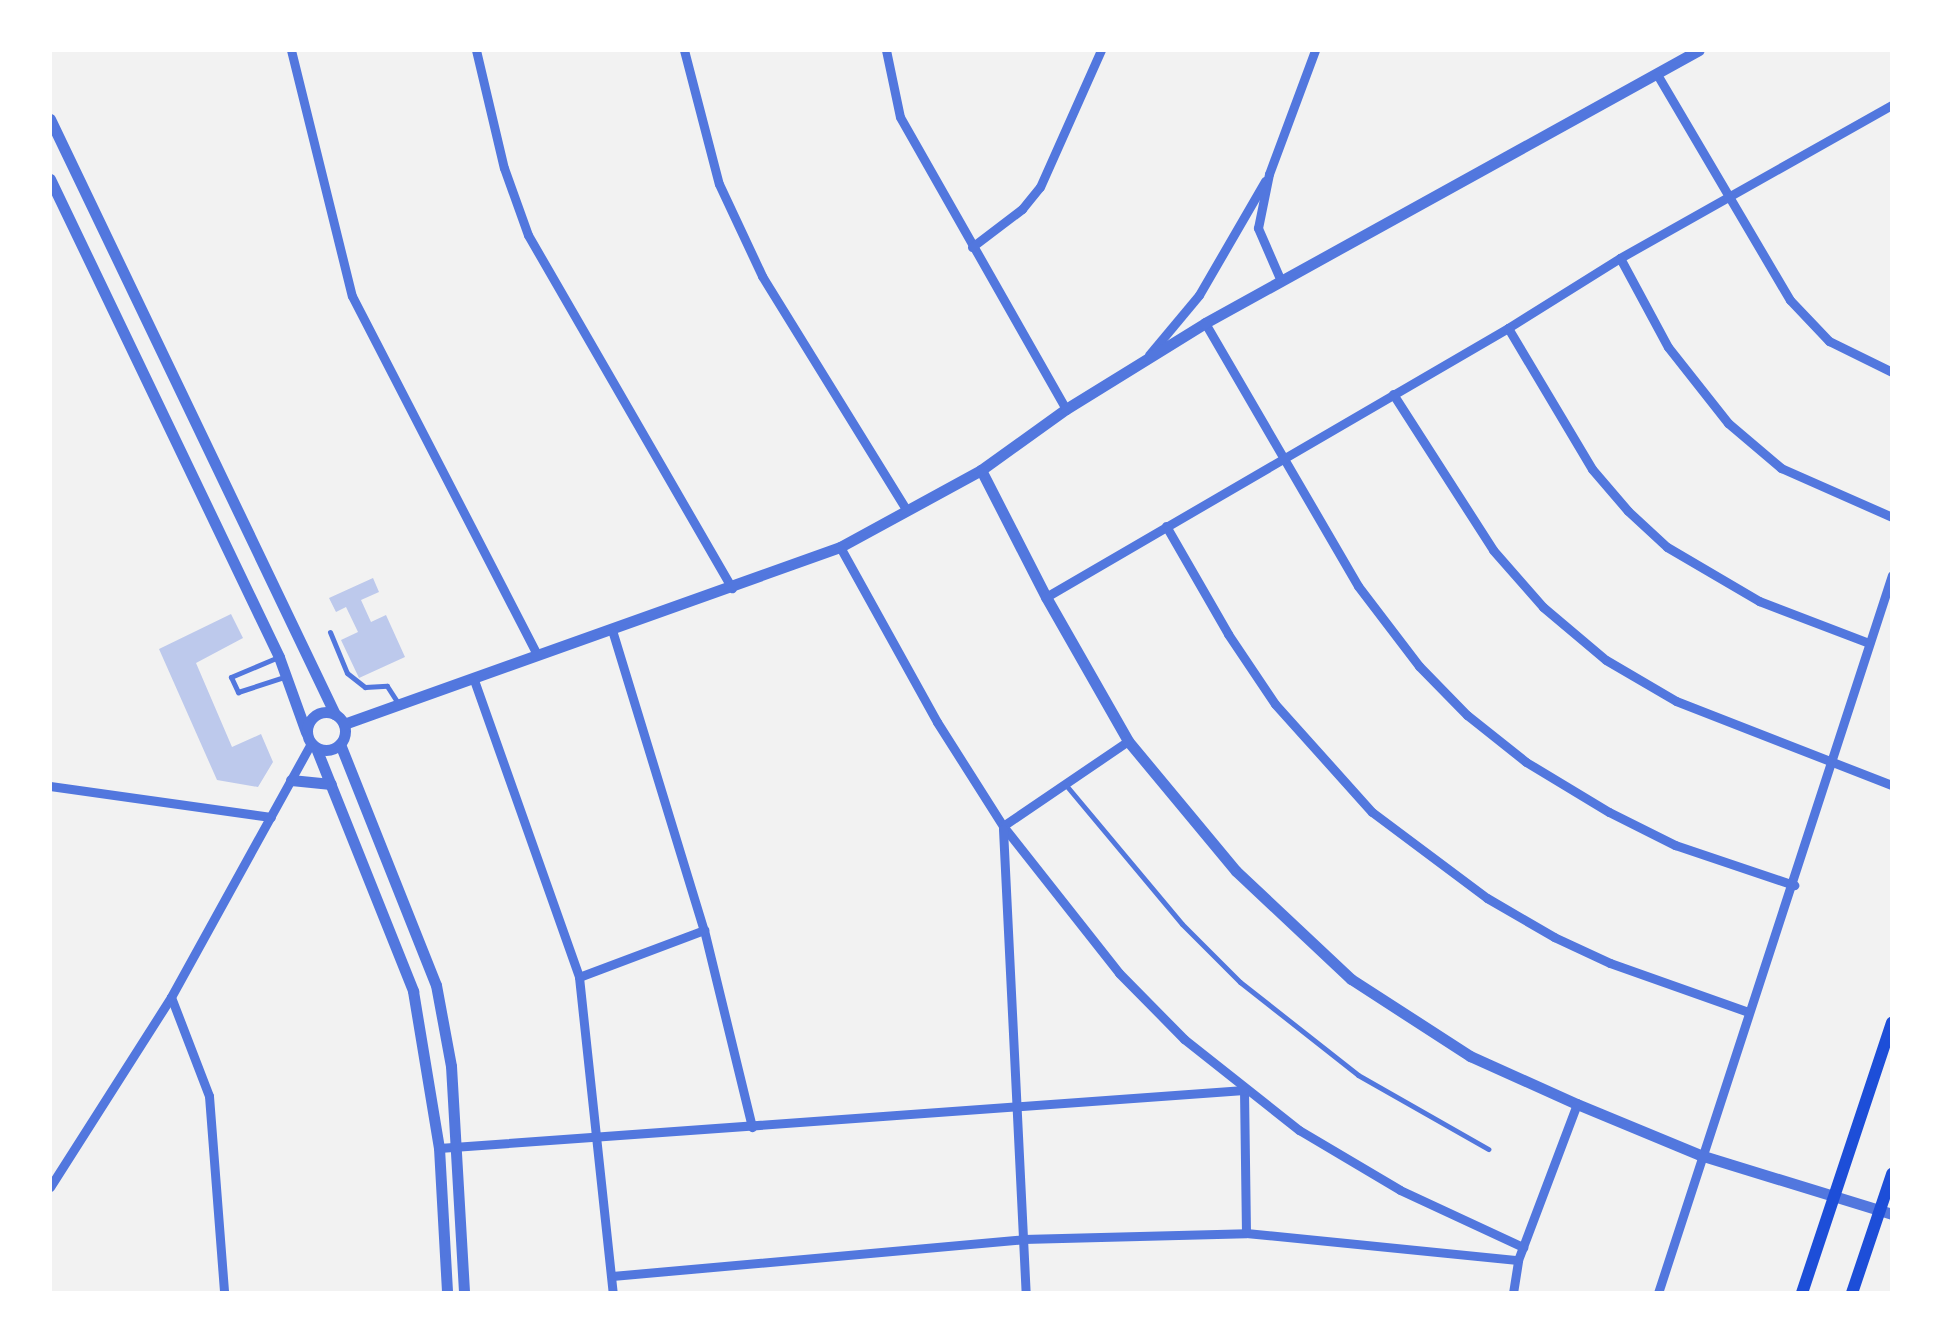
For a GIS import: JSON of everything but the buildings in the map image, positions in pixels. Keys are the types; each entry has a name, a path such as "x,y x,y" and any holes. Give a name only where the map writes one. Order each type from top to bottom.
{"main road":[{"path":"1802,1293 1892,1023"},
{"path":"1852,1293 1886,1212 1892,1174"}],"street":[{"path":"291,50 352,296 537,655"},
{"path":"476,50 504,168 528,235 732,588"},
{"path":"684,50 719,184 762,276 907,512"},
{"path":"886,50 900,118 1066,409"},
{"path":"972,247 1000,227 1040,187 1100,50"},
{"path":"1140,365 1199,295 1268,174 1316,50"},
{"path":"50,1188 171,996 291,780 311,741 318,713 339,719 399,706 840,547 982,470 1066,409 1206,322 1699,50"},
{"path":"1658,76 1790,300 1814,329 1848,354 1892,372"},
{"path":"1046,597 1508,328 1620,258 1892,105"},
{"path":"50,119 55,144 339,719 340,744 436,985 452,1066 464,1293"},
{"path":"1268,174 1258,228 1281,281"},
{"path":"50,179 279,657 412,991 439,1148 447,1293"},
{"path":"1620,258 1668,347 1728,423 1781,468 1892,516"},
{"path":"1206,322 1358,586 1419,666 1467,715 1526,762 1609,812 1675,846 1794,885"},
{"path":"1508,328 1592,469 1628,511 1667,547 1759,601 1869,643"},
{"path":"1393,394 1492,550 1542,607 1606,660 1676,701 1892,784"},
{"path":"982,470 1046,597 1128,741 1236,870 1351,979 1470,1056 1577,1104 1700,1155 1886,1212"},
{"path":"1166,526 1228,634 1275,704 1372,812 1488,898 1554,937 1610,962 1748,1012"},
{"path":"840,547 938,722 1003,826 1119,973 1184,1040 1298,1130 1400,1190 1523,1247"},
{"path":"1658,1293 1892,575"},
{"path":"264,625 288,613"},
{"path":"612,630 704,930 752,1127"},
{"path":"474,680 579,977 600,1136 614,1293"},
{"path":"311,741 332,750 340,744"},
{"path":"1003,826 1128,741"},
{"path":"291,780 331,784"},
{"path":"50,786 271,817"},
{"path":"1003,826 1026,1293"},
{"path":"579,977 704,930"},
{"path":"171,996 209,1096 224,1293"},
{"path":"439,1148 1244,1090"},
{"path":"1244,1090 1246,1234"},
{"path":"1513,1293 1518,1260 1577,1104"},
{"path":"612,1276 1023,1239 1246,1234 1518,1260"}],"lane":[{"path":"330,632 348,673 365,687 387,686 399,706"},
{"path":"279,657 231,677 238,692 286,676"},
{"path":"1065,784 1182,924 1240,982 1358,1075 1488,1149"}]}
